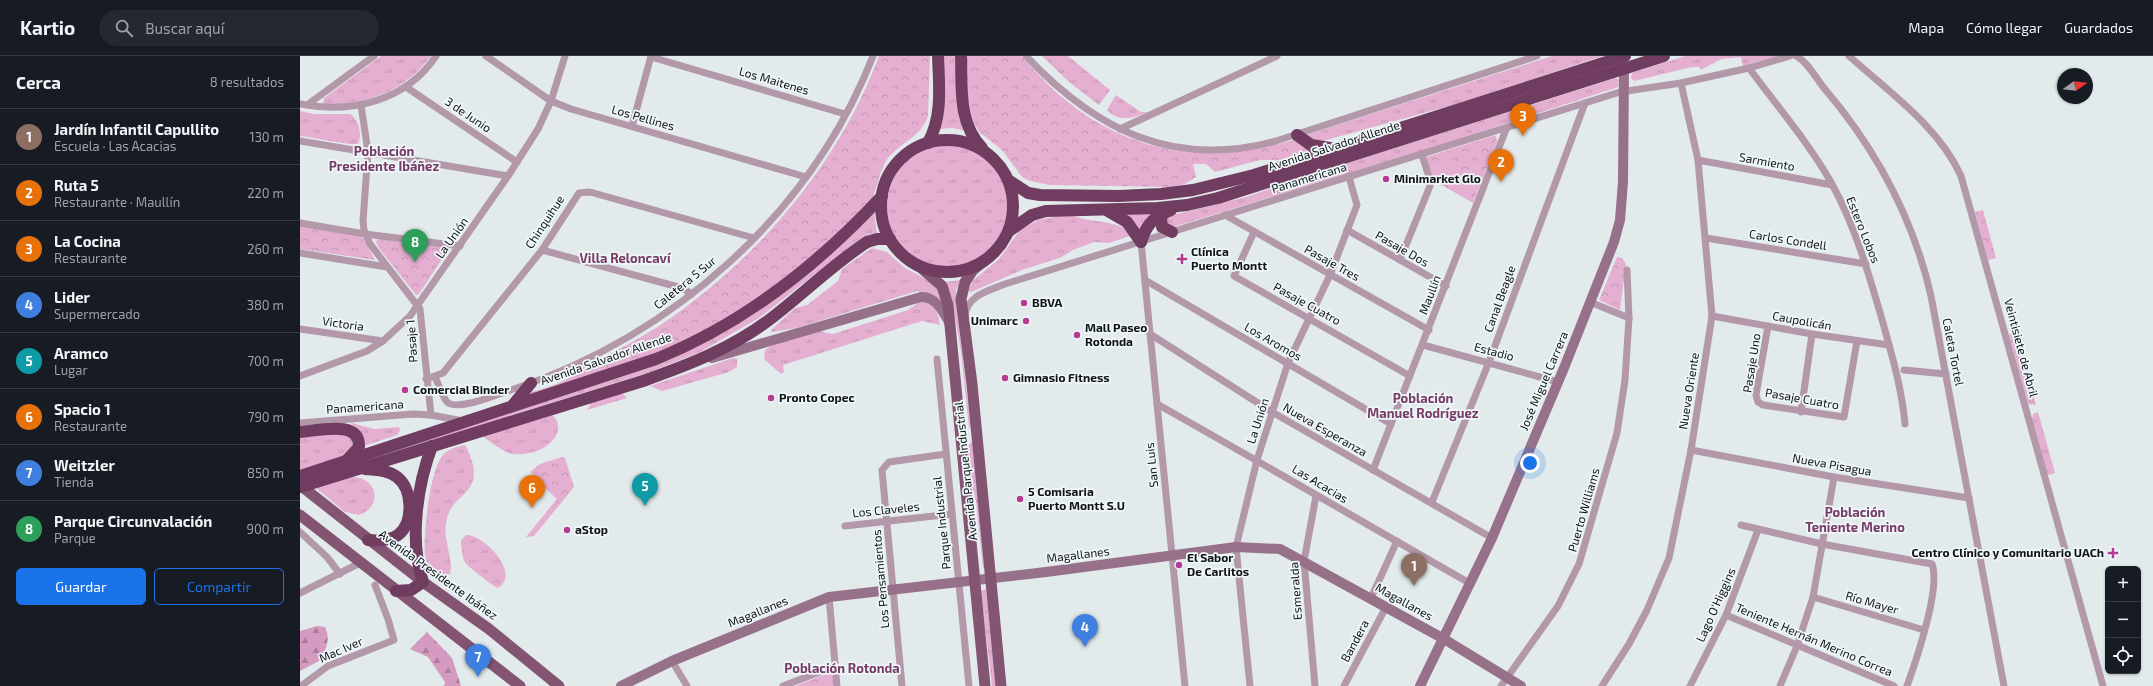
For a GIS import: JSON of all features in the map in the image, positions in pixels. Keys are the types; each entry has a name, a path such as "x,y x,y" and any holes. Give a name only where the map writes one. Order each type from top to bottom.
{"highway":[{"path":"928,142 936,125 938,113 938,56"},
{"path":"961,56 964,115 972,135 1003,170 1008,180 1013,206 1008,231 994,253 972,268 951,273 934,272 907,259 890,239 884,226 881,211 882,196 887,178 897,163 916,147 928,142 943,140 959,141 974,145 987,153"},
{"name":"Avenida Salvador Allende","path":"1008,180 1028,193 1040,195 1119,196 1161,194 1212,186 1626,56"},
{"name":"Avenida Salvador Allende","path":"1008,231 1027,218 1038,213 1054,210 1106,210 1187,205 1224,196 1664,56"},
{"path":"1297,135 1316,147 1335,148"},
{"name":"Avenida Salvador Allende","path":"300,476 512,405 656,359 689,345 727,325 802,272 854,226 882,196"},
{"path":"1141,242 1150,222 1164,212 1187,205"},
{"path":"1106,210 1127,222 1141,242"},
{"path":"1164,212 1161,218 1162,227 1172,232"},
{"path":"300,486 643,381 695,363 729,345 768,321 864,244 877,239 890,239"},
{"path":"512,405 531,383"},
{"path":"300,432 344,429 352,431 358,439 359,447 345,462"},
{"path":"396,591 411,590 423,582 416,558 415,527 424,475 432,446"},
{"path":"358,469 382,471 396,476 405,486 409,497 407,519 401,532 387,540 368,540"}],"main road":[{"name":"Avenida Parque Industrial","path":"984,261 973,270 964,286 961,298 1001,686"},
{"name":"Avenida Parque Industrial","path":"918,265 937,281 945,292 951,326 985,686"},
{"path":"960,421 967,429 976,435 962,442"},
{"name":"Avenida Presidente Ibáñez","path":"300,486 423,582 489,629 559,686"},
{"path":"300,515 360,564 520,686"}],"street":[{"path":"303,104 374,56"},
{"path":"303,104 337,108 361,105 390,96 406,87 436,56"},
{"name":"Los Pellines","path":"486,56 551,101 592,115 806,177"},
{"name":"La Unión","path":"300,376 352,358 383,341 406,321 419,306 508,176 538,129 551,101 565,56"},
{"path":"632,126 651,56"},
{"name":"Los Maitenes","path":"651,56 845,114"},
{"name":"Caletera 5 Sur","path":"436,377 446,400 454,405 468,404 531,383 578,364 611,348 656,321 692,294 754,238 780,211 806,177 845,114 873,56"},
{"path":"1026,56 1072,100 1120,129 1164,144 1212,150 1254,146 1297,135 1537,56"},
{"path":"1120,129 1277,56"},
{"path":"1681,83 1749,68 1790,56"},
{"name":"Caleta Tortel","path":"1796,56 1856,128 1898,199 1913,234 1926,274 2004,686"},
{"name":"Veintisiete de Abril","path":"1849,56 1937,136 1951,155 1961,176 2103,686"},
{"name":"Estero Lobos","path":"1749,68 1793,126 1832,185 1866,264 1889,345 1904,411 1904,424"},
{"name":"José Miguel Carrera","path":"1420,686 1471,584 1492,538 1558,382 1614,242 1620,220 1624,182 1624,69"},
{"name":"Panamericana","path":"964,323 966,309 977,295 1048,270 1422,155 1585,102 1625,91 1681,83"},
{"name":"Nueva Oriente","path":"1602,686 1629,644 1648,610 1669,558 1691,450 1712,316 1698,160 1681,83"},
{"name":"3 de Junio","path":"406,87 517,162"},
{"name":"Canal Beagle","path":"1432,502 1489,362 1585,102"},
{"name":"Pasaje 1","path":"361,105 368,152 363,221 365,234 387,267 419,306 431,415"},
{"name":"Maullín","path":"1373,470 1429,330 1507,127"},
{"path":"300,141 508,176"},
{"path":"1400,260 1430,186 1430,180 1422,155"},
{"name":"Sarmiento","path":"1698,160 1832,185"},
{"name":"La Unión","path":"1250,686 1236,547 1258,460 1288,364 1330,275 1357,205 1349,177"},
{"name":"Chinquihue","path":"436,377 443,373 542,250 576,196 582,192 754,238"},
{"name":"Pasaje Tres","path":"1225,215 1429,330"},
{"path":"300,223 365,234 460,246"},
{"name":"Pasaje Dos","path":"1348,230 1446,286"},
{"name":"Pasaje Cuatro","path":"1254,232 1234,276 1410,376"},
{"name":"Carlos Condell","path":"1706,238 1866,264"},
{"name":"San Luis","path":"1141,242 1185,686"},
{"path":"542,250 682,288 692,294"},
{"path":"300,253 387,267"},
{"name":"Puerto Williams","path":"1504,682 1558,606 1582,557 1617,432 1624,387 1629,318 1627,270"},
{"name":"Los Aromos","path":"1144,280 1391,424"},
{"path":"695,363 921,297 926,297 935,302 951,326"},
{"path":"1590,302 1629,318"},
{"name":"Caupolicán","path":"1712,316 1812,334 1889,345"},
{"name":"Pasaje Uno","path":"1758,402 1756,395 1768,326"},
{"name":"Victoria","path":"300,329 383,341"},
{"name":"Nueva Esperanza","path":"1150,334 1272,412 1432,502 1492,538"},
{"path":"1802,412 1812,334"},
{"name":"Pasaje Cuatro","path":"1758,402 1763,405 1802,412 1844,417 1857,341"},
{"name":"Estadio","path":"1423,345 1558,382"},
{"name":"Parque Industrial","path":"937,359 969,686"},
{"path":"1904,370 1946,374"},
{"path":"426,379 436,377"},
{"name":"Las Acacias","path":"1157,404 1258,460 1316,496 1471,584"},
{"name":"Panamericana","path":"300,423 406,415 431,415"},
{"path":"431,415 464,421"},
{"name":"Nueva Pisagua","path":"1691,450 1834,477 1969,498"},
{"name":"Los Pensamientos","path":"902,686 882,470 889,462 946,454"},
{"path":"1780,686 1797,646 1813,597 1834,477"},
{"name":"Esmeralda","path":"1315,686 1304,561 1316,496"},
{"name":"Los Claveles","path":"845,526 952,514"},
{"path":"1741,525 1822,544 1930,562 1933,568 1933,589 1924,630 1907,686"},
{"name":"Lago O'Higgins","path":"1690,686 1726,615 1758,530"},
{"path":"300,532 327,557 340,574"},
{"path":"1371,598 1397,541"},
{"name":"Magallanes","path":"621,686 672,661 829,597 991,579 1236,547 1280,549 1444,639 1504,682 1521,686"},
{"path":"300,594 360,564"},
{"name":"Mac Iver","path":"301,686 328,666 394,640 375,585"},
{"path":"829,597 837,686"},
{"name":"Río Mayer","path":"1813,597 1924,630"},
{"name":"Bandera","path":"1344,686 1386,607"},
{"name":"Teniente Hernán Merino Correa","path":"1726,615 1894,686"},
{"path":"672,661 687,686"},
{"path":"783,686 835,666"}],"green space":[{"path":"381,56 431,56 409,79 384,93 357,102 326,105 323,103 324,98"},
{"path":"879,56 930,56 928,115 921,129 897,149 886,161 870,201 858,216 809,259 776,285 723,321 705,331 647,358 523,397 522,395 547,388 565,380 582,367 601,359 659,326 695,300 729,272 790,208 817,173 841,135 862,97"},
{"path":"944,56 955,56 957,96 966,131 953,128 939,129"},
{"path":"966,56 1021,56 1062,98 1095,121 1121,135 1149,144 1177,150 1205,153 1235,152 1294,140 1310,150 1281,160 1260,160 1215,172 1206,164 1193,164 1196,177 1185,184 1172,187 1050,185 1030,181 1022,177 1002,150 979,132 973,121 968,105"},
{"path":"1042,56 1068,56 1110,90 1099,105 1069,82"},
{"path":"1552,56 1603,56 1453,105 1319,142 1308,137 1309,134"},
{"path":"1685,56 1779,56 1743,66 1741,57 1721,59 1701,70 1699,67 1692,67 1634,81 1631,78 1632,73"},
{"path":"1616,78 1619,80 1618,87 1422,151 1170,228 1163,220 1169,216 1246,197 1301,178"},
{"path":"1116,95 1141,112 1148,112 1127,118 1116,117 1107,110"},
{"path":"300,111 314,114 350,114 353,116 359,127 360,136 358,144 348,144 300,136"},
{"path":"1496,136 1497,142 1473,203 1433,180 1426,157"},
{"path":"948,145 960,146 971,150 982,155 991,163 999,172 1004,183 1008,194 1008,218 1004,229 999,240 991,249 982,257 971,262 960,266 948,267 936,266 925,262 914,257 905,249 897,240 892,229 888,218 887,206 888,194 892,183 897,172 905,163 914,155 925,150 936,146"},
{"path":"1446,161 1476,177 1467,194 1437,177"},
{"path":"1983,210 1996,258 1988,260 1975,212"},
{"path":"874,212 877,233 870,234 857,241 759,318 700,352 650,372 384,455 530,405"},
{"path":"1160,212 1142,233 1133,221 1125,215"},
{"path":"1069,214 1084,219 1116,225 1130,232 1130,236 1109,243 1094,242 1073,250 1062,257 1022,270 971,292 968,291 972,281 999,259 1019,231 1038,220"},
{"path":"300,226 362,236 375,260 300,249"},
{"path":"378,239 448,247 448,250 419,294 416,295 379,248 376,242"},
{"path":"872,248 887,252 905,268 928,280 939,290 944,307 932,294 917,291 796,328 772,332 771,330 795,308 807,305 838,281 842,269"},
{"path":"1617,257 1622,258 1626,264 1620,310 1599,300"},
{"path":"961,280 956,290 956,298 971,428 969,427 961,352 952,299 944,282"},
{"path":"922,300 933,307 938,316 940,325 922,321 783,365 784,372 781,374 764,359 765,350 773,344 819,331 833,334 908,310"},
{"path":"2016,332 2036,405 2028,404 2009,334"},
{"path":"733,358 737,359 737,367 729,372 662,391 650,386"},
{"path":"622,393 627,398 587,410 591,403"},
{"path":"2038,412 2055,473 2049,475 2047,473 2032,419 2033,414"},
{"path":"552,415 556,419 557,423 558,429 556,435 553,441 534,452 520,454 509,453 480,435 530,419 535,421"},
{"path":"351,424 374,429 399,427 400,430 397,435 364,446 361,433"},
{"path":"336,432 350,436 354,447 348,455 300,470 300,436"},
{"path":"972,442 985,569 983,568 976,501 969,475 967,446"},
{"path":"465,445 473,465 474,475 468,490 453,506 446,523 445,529 451,563 450,574 435,579 428,567 425,554 426,518 431,487 438,462 443,455 453,448"},
{"path":"562,457 565,458 574,487 534,536 526,537 557,499 538,482 536,477 530,472 540,464"},
{"path":"352,477 361,478 367,482 372,487 374,493 372,505 367,511 359,515 345,512 315,487"},
{"path":"466,535 473,536 490,547 503,564 506,573 504,581 498,588 492,585 466,563 462,554 461,540"},
{"path":"986,589 997,686 992,686 981,591"},
{"path":"317,626 325,627 327,631 328,640 325,651 321,660 300,671 300,631"},
{"path":"427,632 452,658 461,686 444,686 445,682 428,657 410,649"},
{"path":"828,673 833,676 834,686 795,686"}],"place":[{"name":"La Cocina","path":"1523,136"},
{"name":"Minimarket Glo","path":"1386,179"},
{"name":"Ruta 5","path":"1501,182"},
{"name":"Clínica Puerto Montt","path":"1182,259"},
{"name":"Parque Circunvalación","path":"415,262"},
{"name":"BBVA","path":"1024,303"},
{"name":"Unimarc","path":"1026,321"},
{"name":"Mall Paseo Rotonda","path":"1077,335"},
{"name":"Gimnasio Fitness","path":"1005,378"},
{"name":"Comercial Binder","path":"405,390"},
{"name":"Pronto Copec","path":"771,398"},
{"name":"5 Comisaria Puerto Montt S.U","path":"1020,499"},
{"name":"Aramco","path":"645,506"},
{"name":"Spacio 1","path":"532,508"},
{"name":"aStop","path":"567,530"},
{"name":"Centro Clínico y Comunitario UACh","path":"2113,553"},
{"name":"El Sabor De Carlitos","path":"1179,565"},
{"name":"Jardín Infantil Capullito","path":"1414,586"},
{"name":"Lider","path":"1085,647"},
{"name":"Weitzler","path":"478,677"}],"district":[{"name":"Población Presidente Ibáñez","path":"384,158"},
{"name":"Villa Reloncaví","path":"625,258"},
{"name":"Población Manuel Rodríguez","path":"1423,406"},
{"name":"Población Teniente Merino","path":"1855,520"},
{"name":"Población Rotonda","path":"842,668"}]}
